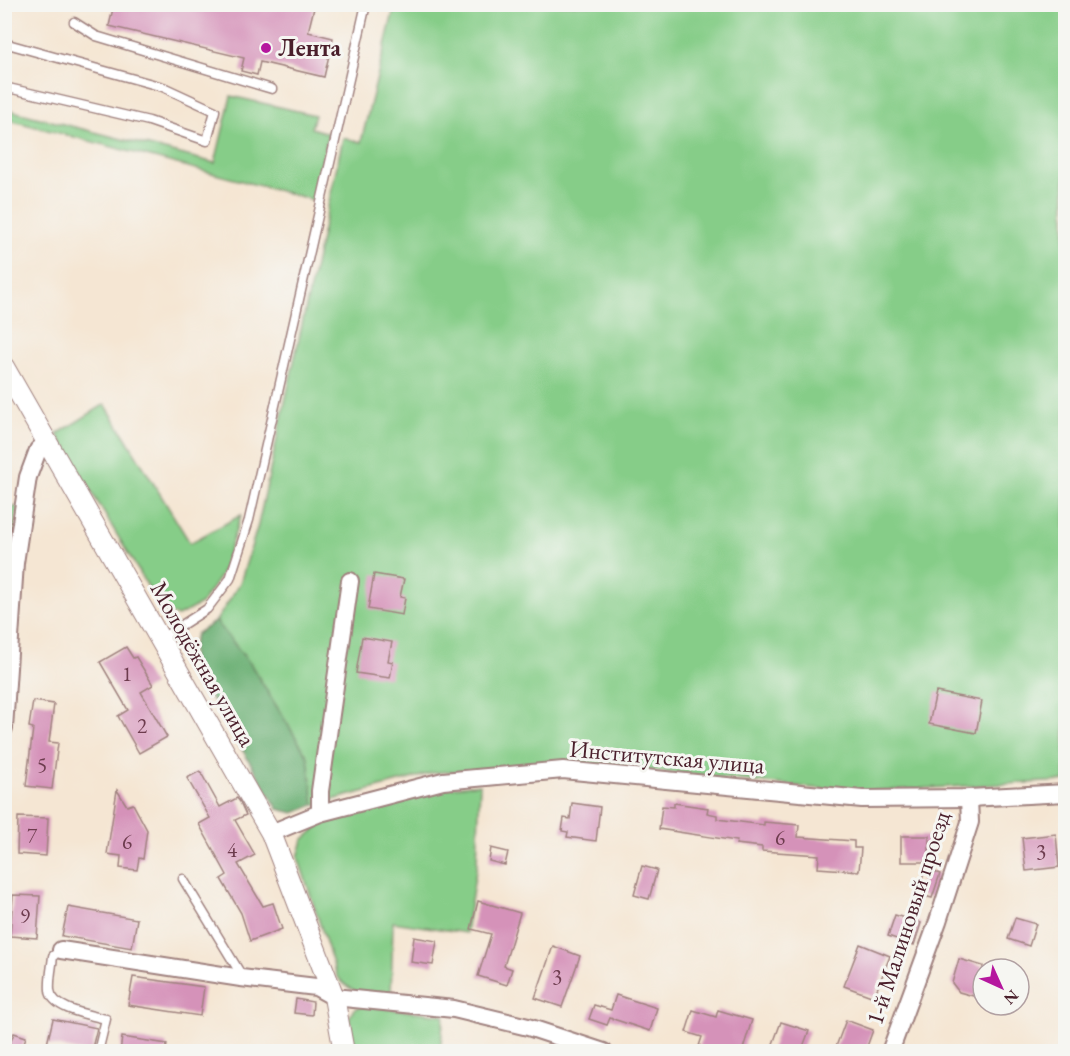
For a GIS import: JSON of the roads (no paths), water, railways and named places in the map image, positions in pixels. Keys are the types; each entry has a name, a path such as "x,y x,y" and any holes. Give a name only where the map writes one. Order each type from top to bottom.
{"street":[{"name":"Молодёжная улица","path":"4,367 271,833 334,997 344,1052"},
{"path":"4,728 15,563 28,477 38,450 47,442"},
{"path":"320,813 321,791 350,581"},
{"name":"Институтская улица","path":"271,833 320,813 443,781 564,770 862,799 969,798 1065,793"},
{"name":"1-й Малиновый проезд","path":"890,1052 938,921 970,822 969,798"},
{"path":"61,950 241,978 316,987 334,997 454,1009 528,1027 604,1052"}],"lane":[{"path":"159,639 207,609 230,579 249,520 366,4"},
{"path":"74,22 96,36 272,89"},
{"path":"4,43 163,87 215,111 207,141 149,122 4,87"},
{"path":"183,879 240,971 241,978"},
{"path":"61,950 53,956 50,992 60,1006 106,1020 98,1052"}],"place":[{"name":"Лента","path":"266,48"}]}
